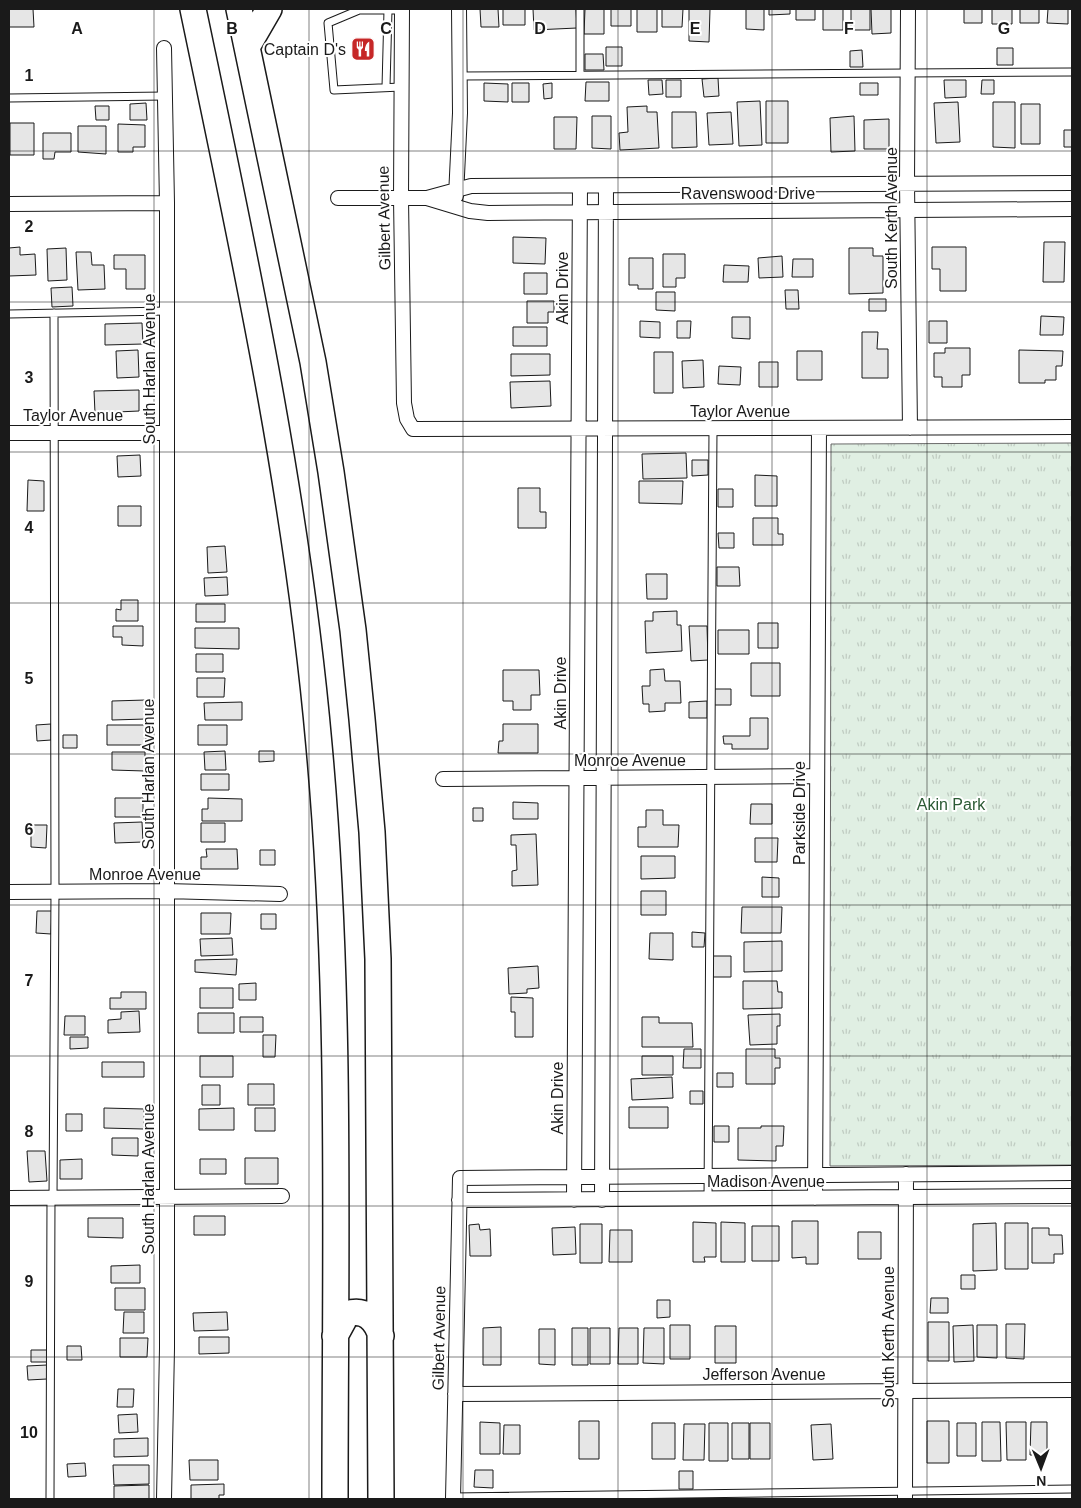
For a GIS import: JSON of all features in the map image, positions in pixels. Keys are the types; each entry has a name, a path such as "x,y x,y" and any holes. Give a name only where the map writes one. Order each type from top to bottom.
{"highway":[{"path":"193,9 271,391 305,609 320,745 333,967 335,1499"},
{"path":"239,9 313,362 331,472 361,709 372,832 378,959 381,1499"},
{"path":"247,46 269,9"},
{"path":"335,1336 347,1314 357,1312 363,1313 375,1321 381,1336"}],"street":[{"path":"456,207 460,76 459,9"},
{"name":"South Kerth Avenue","path":"908,9 907,184 910,428"},
{"name":"Gilbert Avenue","path":"397,10 401,87 400,198 404,403 410,426"},
{"name":"South Harlan Avenue","path":"164,48 167,203 164,1499"},
{"name":"Ravenswood Drive","path":"427,198 456,188 471,186 1072,183"},
{"name":"Akin Drive","path":"574,1200 580,186"},
{"path":"602,1200 606,186"},
{"name":"Ravenswood Drive","path":"338,198 427,198 482,213 1072,209"},
{"path":"9,204 167,203"},
{"name":"Taylor Avenue","path":"410,426 421,430 1072,427"},
{"name":"Parkside Drive","path":"815,1198 819,428"},
{"name":"Taylor Avenue","path":"9,433 166,433"},
{"name":"Monroe Avenue","path":"443,779 817,776"},
{"name":"Monroe Avenue","path":"9,892 165,891 280,894"},
{"name":"Madison Avenue","path":"460,1178 1072,1173"},
{"name":"South Kerth Avenue","path":"905,1494 906,1174"},
{"name":"Gilbert Avenue","path":"453,1498 460,1178"},
{"path":"9,1198 282,1196"},
{"name":"Madison Avenue","path":"459,1200 1072,1196"},
{"name":"Jefferson Avenue","path":"455,1394 1072,1390"}],"lane":[{"path":"386,87 397,10 360,9 328,23 334,90 401,87"},
{"path":"580,9 580,75"},
{"path":"460,76 1072,72"},
{"path":"9,98 165,96"},
{"path":"9,314 166,311"},
{"path":"50,1499 55,892 54,313"},
{"path":"708,1199 713,429"},
{"path":"453,1498 837,1493 905,1494 1072,1489"}],"green space":[{"name":"Akin Park","path":"1072,443 1072,1165 830,1166 831,444"}],"building":[{"path":"9,9 33,9 34,27 9,27"},
{"path":"480,9 498,9 499,27 481,27"},
{"path":"503,9 525,9 525,25 503,25"},
{"path":"533,9 576,9 577,28 534,30"},
{"path":"585,9 604,9 604,34 584,34"},
{"path":"611,9 631,9 631,26 611,26"},
{"path":"637,9 657,9 657,32 637,32"},
{"path":"662,9 683,9 682,27 662,27"},
{"path":"689,9 710,9 709,42 689,41"},
{"path":"746,9 764,9 764,30 746,29"},
{"path":"769,9 790,9 790,14 769,15"},
{"path":"796,9 815,9 815,20 796,20"},
{"path":"823,9 843,9 843,30 823,30"},
{"path":"851,9 870,9 870,30 851,30"},
{"path":"871,9 891,9 891,33 872,34"},
{"path":"964,9 982,9 982,23 964,23"},
{"path":"992,9 1012,9 1012,24 992,24"},
{"path":"1020,9 1039,9 1039,23 1020,23"},
{"path":"1048,9 1068,9 1068,24 1047,23"},
{"path":"606,47 622,47 622,66 606,66"},
{"path":"997,48 1013,48 1013,65 997,65"},
{"path":"862,50 863,67 850,67 850,51"},
{"path":"585,54 603,54 604,70 585,70"},
{"path":"718,78 719,96 704,97 702,79"},
{"path":"648,80 662,80 663,94 649,95"},
{"path":"666,80 681,80 681,97 666,97"},
{"path":"944,80 966,80 966,97 945,98"},
{"path":"982,80 994,80 994,94 981,94"},
{"path":"586,82 609,82 609,101 585,101"},
{"path":"484,83 508,84 508,102 484,101"},
{"path":"512,83 529,83 529,102 512,102"},
{"path":"552,83 552,98 544,99 543,84"},
{"path":"860,83 878,83 878,95 860,95"},
{"path":"760,101 762,145 739,146 737,102"},
{"path":"766,101 788,101 788,143 766,143"},
{"path":"958,102 960,142 936,143 934,103"},
{"path":"993,102 1015,102 1015,148 993,147"},
{"path":"146,103 147,120 130,120 130,104"},
{"path":"1021,104 1040,104 1040,144 1021,144"},
{"path":"95,106 109,106 109,120 96,120"},
{"path":"647,106 647,112 657,112 659,148 620,150 619,133 628,132 627,107"},
{"path":"672,112 696,112 697,147 672,148"},
{"path":"731,112 733,144 709,145 707,113"},
{"path":"592,116 611,116 611,149 592,148"},
{"path":"854,116 855,151 831,152 830,118"},
{"path":"554,117 577,117 576,149 554,149"},
{"path":"889,119 889,149 864,149 864,120"},
{"path":"10,123 34,123 34,155 10,155"},
{"path":"118,124 145,125 145,147 133,147 133,152 118,152"},
{"path":"78,126 106,126 106,154 78,152"},
{"path":"1064,130 1072,130 1072,147 1064,147"},
{"path":"43,133 71,133 71,152 55,152 54,159 43,159"},
{"path":"513,237 546,238 545,264 513,263"},
{"path":"1044,242 1065,242 1064,282 1043,282"},
{"path":"20,247 20,255 35,254 36,275 9,276 9,248"},
{"path":"932,247 966,247 966,291 940,291 940,269 932,269"},
{"path":"66,248 67,280 48,281 47,249"},
{"path":"849,248 873,248 873,256 883,256 883,293 849,294"},
{"path":"76,252 91,252 92,265 104,265 105,289 78,290"},
{"path":"663,254 685,254 685,278 676,278 676,287 663,287"},
{"path":"114,255 145,255 145,289 126,289 126,269 114,269"},
{"path":"782,256 783,277 759,278 758,258"},
{"path":"629,258 653,258 653,289 638,289 638,285 629,285"},
{"path":"793,259 813,259 813,277 792,277"},
{"path":"724,265 749,266 748,282 723,282"},
{"path":"524,273 547,273 547,294 524,294"},
{"path":"72,287 73,306 52,307 51,288"},
{"path":"785,290 798,290 799,309 786,309"},
{"path":"656,292 675,292 675,311 656,310"},
{"path":"869,299 886,299 886,311 869,311"},
{"path":"527,301 554,301 554,312 548,312 548,323 527,323"},
{"path":"1041,316 1064,317 1063,335 1040,335"},
{"path":"732,317 750,317 750,339 732,338"},
{"path":"640,321 660,322 660,338 640,337"},
{"path":"677,321 691,321 690,338 677,338"},
{"path":"929,321 947,321 947,343 929,343"},
{"path":"142,323 143,344 105,345 105,324"},
{"path":"513,327 547,327 547,346 513,346"},
{"path":"862,332 878,332 877,349 888,349 888,378 862,378"},
{"path":"945,348 970,348 970,375 962,375 962,387 942,387 942,377 934,377 934,353 945,353"},
{"path":"138,350 139,377 117,378 116,351"},
{"path":"1019,350 1063,351 1062,366 1056,366 1056,380 1045,380 1045,383 1019,383"},
{"path":"797,351 822,351 822,380 797,380"},
{"path":"654,352 673,352 673,393 654,393"},
{"path":"511,354 550,354 550,375 511,376"},
{"path":"703,360 704,387 683,388 682,361"},
{"path":"759,362 778,362 778,387 759,387"},
{"path":"719,366 741,367 740,385 718,384"},
{"path":"550,381 551,406 511,408 510,382"},
{"path":"139,390 139,411 95,413 94,391"},
{"path":"686,453 687,478 643,479 642,454"},
{"path":"140,455 141,476 118,477 117,456"},
{"path":"692,460 708,460 708,475 692,476"},
{"path":"755,475 777,476 777,506 755,506"},
{"path":"28,480 44,481 44,511 27,511"},
{"path":"639,481 683,481 682,504 639,503"},
{"path":"518,488 540,488 540,512 546,512 546,528 518,528"},
{"path":"718,489 733,489 733,507 718,507"},
{"path":"118,506 141,506 141,526 118,526"},
{"path":"753,518 778,518 778,534 783,534 783,545 753,545"},
{"path":"718,533 734,533 734,548 719,548"},
{"path":"225,546 227,572 208,573 207,547"},
{"path":"717,567 739,567 740,586 717,586"},
{"path":"646,574 667,574 667,599 647,599"},
{"path":"227,577 228,595 205,596 204,578"},
{"path":"121,600 138,600 138,621 116,621 116,609 121,610"},
{"path":"196,604 225,604 225,622 196,622"},
{"path":"677,611 677,625 681,625 682,651 646,653 645,621 653,621 653,612"},
{"path":"758,623 778,623 778,648 758,648"},
{"path":"113,626 143,626 143,646 122,645 122,637 113,637"},
{"path":"689,626 707,626 708,660 691,661"},
{"path":"195,628 239,628 239,649 195,648"},
{"path":"718,630 749,630 749,654 718,654"},
{"path":"196,654 223,654 223,672 196,672"},
{"path":"751,663 780,663 780,696 751,696"},
{"path":"664,669 665,681 680,681 681,703 665,703 665,711 649,712 649,704 643,704 642,686 650,686 650,670"},
{"path":"503,670 539,670 540,695 531,695 531,710 513,710 513,701 503,701"},
{"path":"197,678 225,678 224,697 197,697"},
{"path":"714,689 731,689 731,705 714,705"},
{"path":"146,700 146,719 112,720 112,701"},
{"path":"707,701 707,718 689,718 689,702"},
{"path":"242,702 242,720 205,720 204,703"},
{"path":"750,718 768,718 768,749 732,749 732,744 724,744 723,736 750,736"},
{"path":"51,724 51,740 37,741 36,725"},
{"path":"503,724 538,724 538,753 498,753 499,741 503,741"},
{"path":"107,725 146,725 146,745 107,745"},
{"path":"198,725 227,725 227,745 198,745"},
{"path":"63,735 77,735 77,748 63,748"},
{"path":"225,751 226,770 205,770 204,752"},
{"path":"259,751 274,751 274,761 259,762"},
{"path":"112,752 145,752 145,771 112,770"},
{"path":"201,774 229,774 229,790 201,790"},
{"path":"115,798 143,798 143,817 115,817"},
{"path":"208,798 242,799 242,821 202,821 202,809 208,809"},
{"path":"513,802 538,803 538,819 513,819"},
{"path":"751,804 772,804 772,824 750,824"},
{"path":"473,808 483,808 483,821 473,821"},
{"path":"646,810 663,810 663,825 679,825 678,847 638,847 638,827 646,827"},
{"path":"142,822 143,842 115,843 114,823"},
{"path":"201,823 225,823 225,842 201,842"},
{"path":"31,825 47,825 46,848 31,847"},
{"path":"536,834 538,885 512,886 512,871 517,870 516,845 511,845 511,835"},
{"path":"755,838 778,838 777,862 755,862"},
{"path":"206,849 237,849 238,869 201,869 201,857 207,857"},
{"path":"260,850 275,850 275,865 260,865"},
{"path":"641,856 675,856 675,878 641,879"},
{"path":"762,877 779,878 779,897 762,897"},
{"path":"641,891 666,891 666,915 641,915"},
{"path":"742,907 782,907 781,933 741,933"},
{"path":"37,911 52,911 51,934 36,933"},
{"path":"201,913 231,913 230,934 201,934"},
{"path":"261,914 276,914 276,929 261,929"},
{"path":"692,932 705,933 704,947 692,947"},
{"path":"650,933 673,933 673,960 649,959"},
{"path":"232,938 233,955 201,956 200,939"},
{"path":"782,941 782,971 744,972 744,942"},
{"path":"713,956 731,956 731,977 713,977"},
{"path":"237,959 236,975 195,972 195,960"},
{"path":"538,966 539,988 527,989 527,993 509,994 508,968"},
{"path":"743,981 777,981 778,992 782,992 782,1008 743,1009"},
{"path":"256,983 256,1000 239,1000 239,984"},
{"path":"200,988 233,988 233,1008 200,1008"},
{"path":"121,992 146,992 146,1009 110,1009 110,998 121,998"},
{"path":"511,997 533,998 533,1037 515,1037 515,1012 511,1012"},
{"path":"139,1011 140,1032 108,1033 108,1020 121,1019 121,1012"},
{"path":"198,1013 234,1013 234,1033 198,1033"},
{"path":"780,1014 780,1026 777,1026 777,1044 750,1045 748,1015"},
{"path":"65,1016 85,1016 85,1035 64,1035"},
{"path":"240,1017 263,1017 263,1032 240,1032"},
{"path":"642,1017 659,1017 659,1023 692,1023 693,1047 642,1047"},
{"path":"263,1035 276,1035 275,1057 263,1057"},
{"path":"70,1037 88,1037 88,1048 70,1049"},
{"path":"684,1049 701,1049 701,1068 683,1068"},
{"path":"746,1049 775,1049 775,1058 780,1058 780,1068 775,1068 775,1084 746,1084"},
{"path":"200,1056 233,1056 233,1077 200,1077"},
{"path":"642,1056 673,1056 673,1075 642,1075"},
{"path":"102,1062 144,1062 144,1077 102,1077"},
{"path":"717,1073 733,1073 733,1087 717,1087"},
{"path":"672,1077 673,1098 632,1100 631,1079"},
{"path":"248,1084 274,1084 274,1105 248,1105"},
{"path":"202,1085 220,1085 220,1105 202,1105"},
{"path":"690,1091 703,1091 703,1104 690,1104"},
{"path":"629,1107 668,1107 668,1128 629,1128"},
{"path":"104,1108 144,1109 144,1129 104,1128"},
{"path":"234,1108 234,1130 199,1130 199,1109"},
{"path":"255,1108 275,1108 275,1131 255,1131"},
{"path":"66,1114 82,1114 82,1131 66,1131"},
{"path":"714,1126 729,1126 729,1142 714,1142"},
{"path":"761,1126 784,1126 783,1146 776,1146 776,1161 738,1160 738,1128 761,1128"},
{"path":"112,1138 138,1138 138,1156 112,1155"},
{"path":"27,1151 45,1151 47,1181 29,1182"},
{"path":"245,1158 278,1158 278,1184 245,1184"},
{"path":"82,1159 82,1179 60,1179 60,1160"},
{"path":"200,1159 226,1159 226,1174 200,1174"},
{"path":"194,1216 225,1216 225,1235 194,1235"},
{"path":"88,1218 123,1218 123,1238 88,1237"},
{"path":"792,1221 818,1221 818,1264 806,1264 806,1257 792,1258"},
{"path":"693,1222 716,1223 716,1257 704,1257 705,1262 693,1262"},
{"path":"721,1222 745,1223 745,1262 721,1262"},
{"path":"996,1223 997,1270 973,1271 973,1224"},
{"path":"1005,1223 1028,1223 1028,1269 1005,1269"},
{"path":"479,1224 480,1230 490,1229 491,1256 470,1256 469,1225"},
{"path":"580,1224 602,1224 602,1263 580,1263"},
{"path":"752,1226 779,1226 779,1261 752,1261"},
{"path":"575,1227 576,1254 553,1255 552,1228"},
{"path":"1032,1228 1049,1228 1049,1235 1062,1235 1063,1254 1054,1254 1054,1263 1032,1263"},
{"path":"610,1230 632,1230 632,1262 609,1262"},
{"path":"858,1232 881,1232 881,1259 858,1259"},
{"path":"140,1265 140,1283 111,1283 111,1266"},
{"path":"961,1275 975,1275 975,1289 961,1289"},
{"path":"115,1288 145,1288 145,1310 115,1310"},
{"path":"931,1298 948,1298 948,1313 930,1313"},
{"path":"657,1300 670,1300 670,1317 657,1318"},
{"path":"124,1312 144,1312 144,1333 123,1333"},
{"path":"227,1312 228,1330 194,1331 193,1313"},
{"path":"928,1322 949,1322 949,1361 928,1361"},
{"path":"1006,1324 1025,1324 1024,1359 1006,1358"},
{"path":"670,1325 690,1325 690,1359 670,1359"},
{"path":"973,1325 974,1361 954,1362 953,1326"},
{"path":"977,1325 997,1325 997,1358 977,1357"},
{"path":"715,1326 736,1326 736,1363 715,1363"},
{"path":"501,1327 501,1365 483,1365 483,1328"},
{"path":"572,1328 588,1328 588,1365 572,1365"},
{"path":"590,1328 610,1328 610,1364 590,1364"},
{"path":"619,1328 638,1328 638,1364 618,1364"},
{"path":"644,1328 664,1328 664,1364 643,1363"},
{"path":"539,1329 555,1329 555,1365 539,1364"},
{"path":"199,1337 229,1337 229,1353 199,1354"},
{"path":"120,1338 148,1338 147,1357 120,1357"},
{"path":"67,1346 81,1346 82,1360 67,1360"},
{"path":"31,1350 47,1350 47,1362 31,1362"},
{"path":"47,1365 47,1379 28,1380 27,1366"},
{"path":"118,1389 134,1389 133,1407 117,1407"},
{"path":"137,1414 138,1432 119,1433 118,1415"},
{"path":"579,1421 599,1421 599,1459 579,1459"},
{"path":"927,1421 949,1421 949,1463 927,1463"},
{"path":"480,1422 500,1423 500,1454 480,1454"},
{"path":"982,1422 1000,1422 1001,1461 982,1461"},
{"path":"1006,1422 1026,1422 1026,1460 1007,1460"},
{"path":"1031,1422 1047,1422 1047,1455 1030,1455"},
{"path":"652,1423 675,1423 675,1459 652,1459"},
{"path":"709,1423 728,1423 728,1461 709,1461"},
{"path":"732,1423 749,1423 749,1459 732,1459"},
{"path":"750,1423 770,1423 770,1459 750,1459"},
{"path":"957,1423 976,1423 976,1456 957,1456"},
{"path":"684,1424 705,1424 704,1460 683,1460"},
{"path":"831,1424 833,1459 813,1460 811,1425"},
{"path":"504,1425 520,1425 520,1454 503,1454"},
{"path":"148,1438 148,1456 114,1457 114,1439"},
{"path":"189,1460 218,1460 218,1480 190,1480"},
{"path":"85,1463 86,1476 68,1477 67,1464"},
{"path":"113,1465 149,1465 149,1484 114,1485"},
{"path":"475,1470 493,1470 493,1488 474,1487"},
{"path":"679,1471 693,1471 693,1489 679,1489"},
{"path":"224,1484 224,1495 219,1495 219,1499 191,1499 191,1485"},
{"path":"149,1485 149,1499 114,1499 114,1486"}],"place":[{"name":"Captain D's","path":"363,49"}]}
